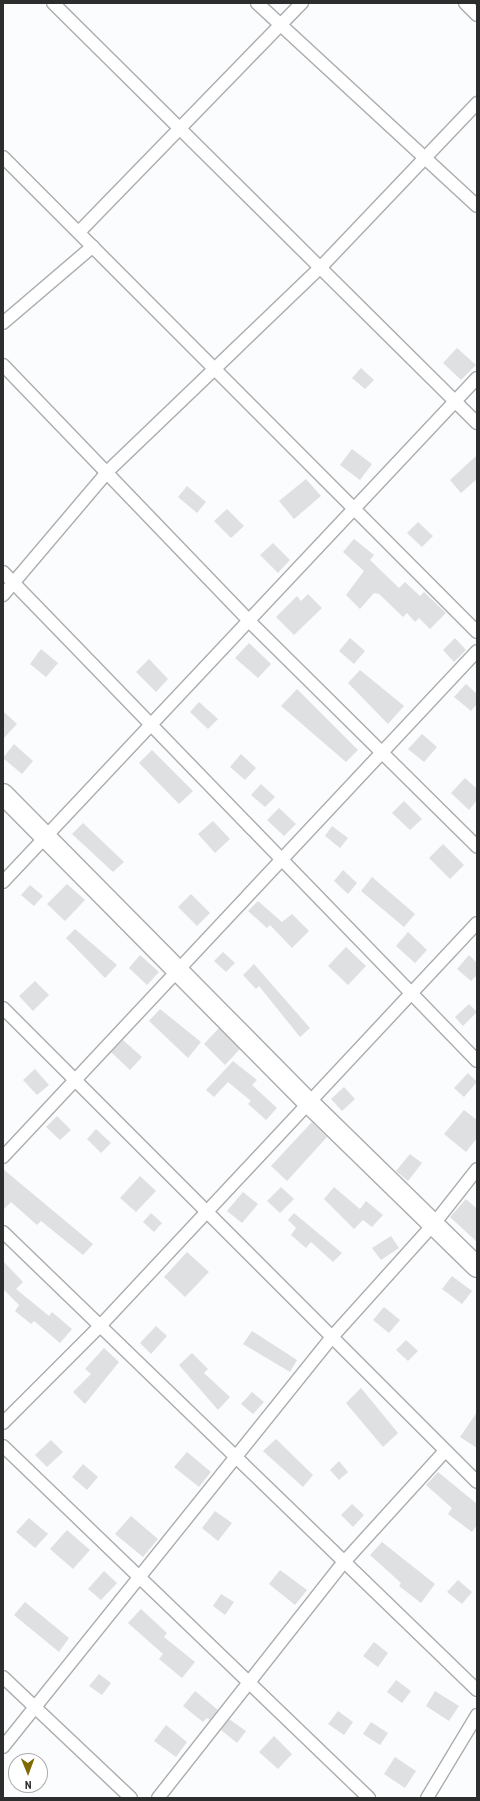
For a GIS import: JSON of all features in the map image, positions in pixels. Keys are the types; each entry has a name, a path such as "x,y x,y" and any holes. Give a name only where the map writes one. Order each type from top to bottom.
{"main road":[{"path":"3,794 309,1103 477,1267"}],"street":[{"path":"53,3 477,423"},
{"path":"257,3 477,206"},
{"path":"79,232 178,127 302,3"},
{"path":"465,3 477,15"},
{"path":"3,594 108,471 214,367 320,268 477,103"},
{"path":"3,157 355,508 477,632"},
{"path":"3,323 92,246"},
{"path":"3,365 108,471 249,621 477,847"},
{"path":"3,882 477,378"},
{"path":"3,572 150,726 282,859 409,994 477,1061"},
{"path":"3,1157 76,1081 477,651"},
{"path":"3,1423 100,1326 477,923"},
{"path":"3,1008 477,1482"},
{"path":"3,1747 332,1337 433,1225 477,1169"},
{"path":"3,1232 477,1690"},
{"path":"3,1446 369,1798"},
{"path":"158,1798 344,1562 445,1451"},
{"path":"3,1677 34,1710 130,1798"},
{"path":"427,1798 477,1715"}],"building":[{"path":"457,348 476,365 461,380 443,363"},
{"path":"361,368 374,380 365,389 352,378"},
{"path":"352,449 372,464 360,480 340,465"},
{"path":"477,455 477,479 461,493 450,480"},
{"path":"306,479 321,496 294,519 279,501"},
{"path":"187,486 206,502 197,513 178,497"},
{"path":"227,509 244,526 231,538 214,521"},
{"path":"418,522 433,536 422,547 407,533"},
{"path":"354,539 374,555 370,560 399,588 405,582 420,596 424,592 446,613 430,629 419,618 415,622 407,613 403,617 379,594 374,593 360,609 346,595 364,571 343,552"},
{"path":"273,543 290,560 278,573 260,555"},
{"path":"308,594 322,608 294,635 276,617 297,596 301,601"},
{"path":"350,638 365,651 354,664 339,651"},
{"path":"455,638 466,650 454,662 443,650"},
{"path":"249,643 271,664 258,678 235,658"},
{"path":"41,649 58,663 46,677 30,664"},
{"path":"149,659 168,679 156,692 136,672"},
{"path":"360,670 404,706 388,724 348,683"},
{"path":"466,684 477,694 477,704 471,711 454,697"},
{"path":"297,689 358,750 346,762 281,706"},
{"path":"199,702 218,719 208,729 190,712"},
{"path":"3,711 17,724 3,739"},
{"path":"422,734 437,747 424,762 408,749"},
{"path":"14,744 33,761 22,774 3,758"},
{"path":"152,750 193,791 179,804 139,763"},
{"path":"241,754 256,768 245,780 230,767"},
{"path":"465,778 477,789 477,800 469,810 451,793"},
{"path":"261,784 275,797 265,807 251,795"},
{"path":"404,801 422,819 410,830 392,813"},
{"path":"279,808 296,824 284,836 267,820"},
{"path":"213,821 230,839 215,853 198,834"},
{"path":"83,823 124,862 113,872 72,834"},
{"path":"332,826 348,838 340,848 325,836"},
{"path":"443,844 464,865 450,879 429,858"},
{"path":"343,870 357,883 348,894 334,881"},
{"path":"372,877 415,914 404,927 361,891"},
{"path":"67,884 85,900 65,921 47,904"},
{"path":"30,885 43,896 34,906 21,895"},
{"path":"191,894 210,913 197,926 178,907"},
{"path":"258,901 282,922 292,914 309,931 292,948 270,925 267,928 248,911"},
{"path":"75,929 117,965 105,978 66,938"},
{"path":"408,932 427,950 415,963 396,946"},
{"path":"346,947 366,966 348,985 328,966"},
{"path":"223,952 235,963 226,972 214,961"},
{"path":"140,955 159,972 147,985 129,968"},
{"path":"469,955 477,963 477,975 471,981 457,969"},
{"path":"254,964 310,1028 300,1037 259,986 256,989 243,975"},
{"path":"35,981 49,995 33,1011 19,996"},
{"path":"469,1004 477,1012 463,1026 455,1017"},
{"path":"160,1009 201,1042 188,1058 149,1021"},
{"path":"219,1028 240,1049 225,1065 204,1044"},
{"path":"123,1040 142,1057 130,1070 111,1052"},
{"path":"233,1061 257,1080 252,1085 277,1108 266,1120 248,1104 251,1101 228,1082 214,1097 206,1090"},
{"path":"35,1069 49,1085 37,1095 23,1080"},
{"path":"468,1073 477,1082 464,1097 454,1088"},
{"path":"344,1087 355,1099 342,1111 331,1099"},
{"path":"464,1110 477,1120 477,1138 466,1152 444,1134"},
{"path":"57,1116 71,1130 60,1140 46,1127"},
{"path":"312,1122 327,1137 287,1181 271,1166"},
{"path":"96,1129 111,1143 101,1153 87,1139"},
{"path":"410,1154 422,1163 408,1181 396,1171"},
{"path":"3,1169 93,1244 83,1255 41,1221 37,1225 11,1202 3,1210"},
{"path":"140,1176 156,1191 136,1212 120,1198"},
{"path":"281,1187 294,1199 280,1213 267,1201"},
{"path":"334,1187 360,1209 366,1201 383,1215 372,1227 363,1220 354,1229 324,1199"},
{"path":"243,1192 258,1204 242,1223 227,1211"},
{"path":"466,1199 477,1209 477,1242 450,1217"},
{"path":"151,1213 162,1223 154,1232 143,1222"},
{"path":"294,1213 342,1253 333,1262 311,1242 306,1248 291,1235 296,1228 288,1220"},
{"path":"391,1236 399,1248 381,1260 372,1248"},
{"path":"187,1252 209,1272 185,1297 164,1277"},
{"path":"3,1261 23,1282 16,1289 49,1316 52,1312 72,1329 60,1343 34,1321 31,1324 15,1311 19,1305 3,1289"},
{"path":"452,1276 472,1291 462,1304 442,1289"},
{"path":"384,1307 400,1320 389,1333 373,1320"},
{"path":"156,1326 167,1336 151,1354 140,1343"},
{"path":"252,1331 297,1360 290,1372 243,1344"},
{"path":"406,1340 418,1351 408,1361 396,1350"},
{"path":"104,1348 119,1362 85,1404 73,1392 91,1374 85,1369"},
{"path":"192,1353 208,1369 204,1373 230,1397 218,1410 179,1365"},
{"path":"361,1388 398,1433 383,1447 346,1403"},
{"path":"252,1392 264,1402 253,1414 241,1404"},
{"path":"477,1412 477,1448 460,1437"},
{"path":"276,1439 313,1475 303,1487 263,1451"},
{"path":"51,1440 63,1452 47,1467 35,1455"},
{"path":"187,1452 211,1472 199,1487 174,1467"},
{"path":"339,1461 348,1472 339,1480 330,1470"},
{"path":"83,1464 98,1477 87,1490 72,1477"},
{"path":"438,1472 477,1504 477,1525 472,1532 448,1514 452,1508 426,1485"},
{"path":"352,1504 364,1515 353,1527 341,1515"},
{"path":"215,1511 232,1523 218,1541 202,1528"},
{"path":"131,1516 158,1539 143,1557 115,1534"},
{"path":"29,1518 48,1534 35,1548 16,1532"},
{"path":"67,1530 90,1550 73,1569 50,1549"},
{"path":"382,1542 435,1584 421,1603 399,1586 401,1583 370,1555"},
{"path":"280,1570 307,1590 295,1605 269,1584"},
{"path":"104,1571 117,1583 101,1600 88,1589"},
{"path":"458,1580 472,1592 462,1604 447,1592"},
{"path":"221,1594 234,1602 225,1615 213,1606"},
{"path":"25,1602 69,1638 59,1652 14,1615"},
{"path":"141,1609 167,1633 164,1637 195,1662 182,1678 159,1659 163,1654 128,1623"},
{"path":"374,1642 388,1653 378,1667 363,1656"},
{"path":"99,1674 111,1683 102,1695 89,1686"},
{"path":"396,1680 411,1691 402,1703 387,1692"},
{"path":"195,1691 218,1710 210,1720 207,1718 203,1722 183,1706"},
{"path":"435,1691 459,1706 449,1721 426,1706"},
{"path":"338,1711 353,1722 344,1735 328,1724"},
{"path":"229,1719 246,1731 237,1743 221,1730"},
{"path":"371,1722 388,1733 380,1745 363,1734"},
{"path":"166,1725 187,1742 176,1757 154,1741"},
{"path":"274,1736 292,1754 278,1769 259,1752"},
{"path":"395,1757 416,1771 405,1788 384,1774"}]}
